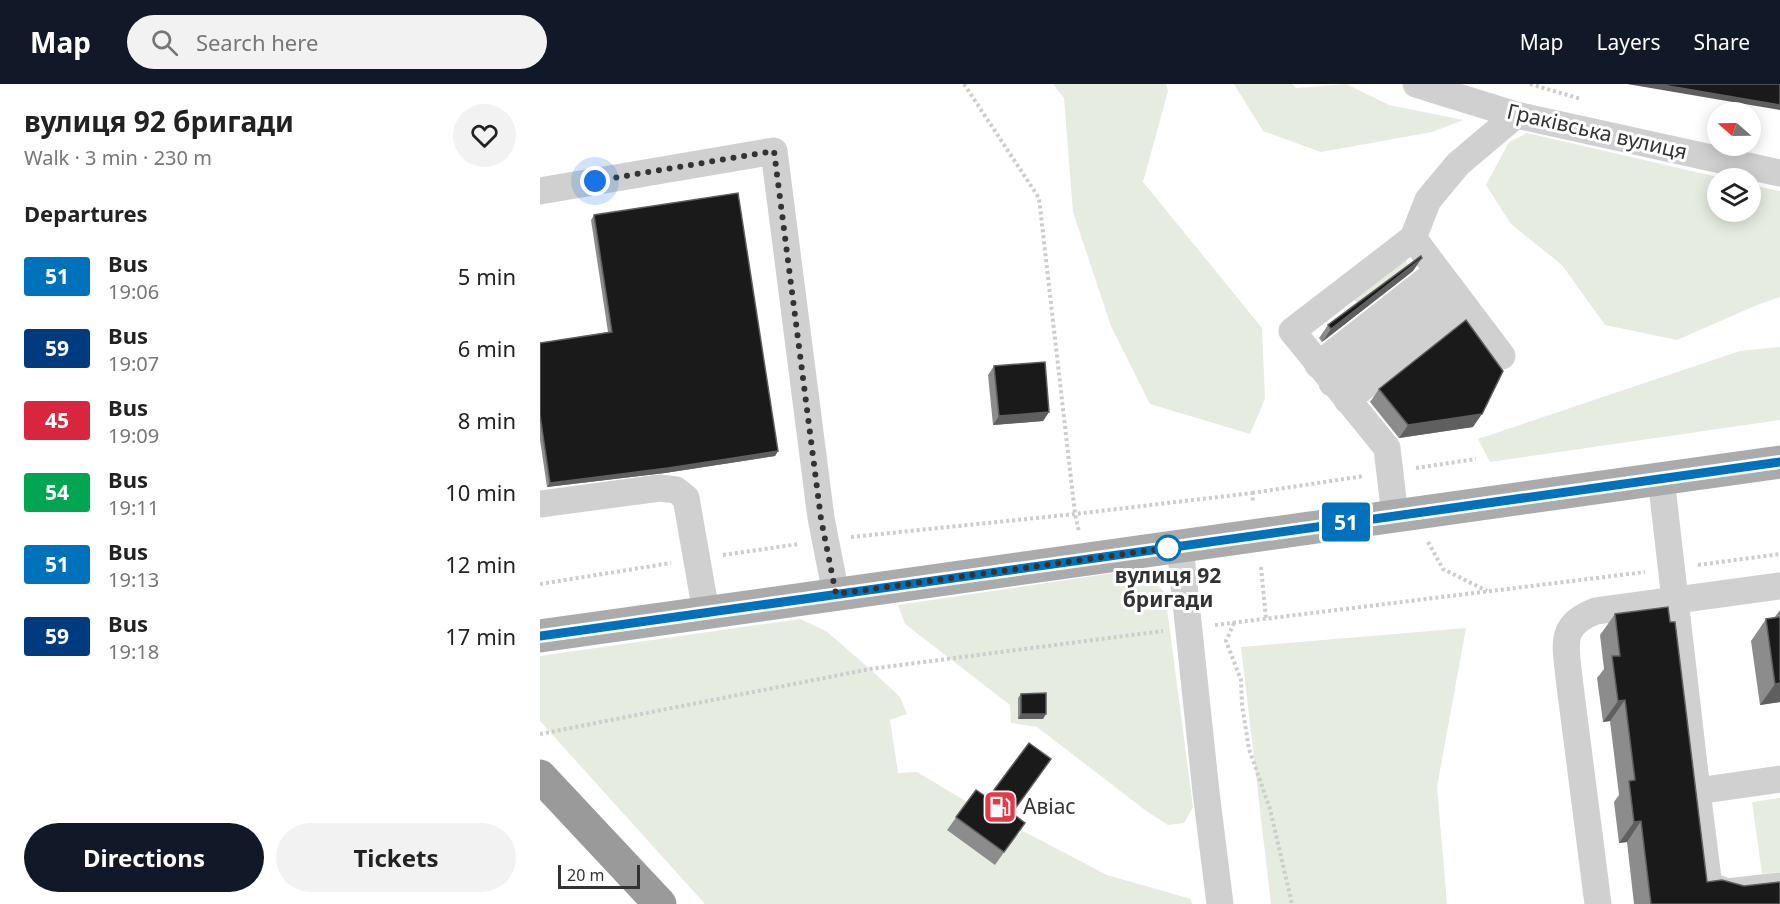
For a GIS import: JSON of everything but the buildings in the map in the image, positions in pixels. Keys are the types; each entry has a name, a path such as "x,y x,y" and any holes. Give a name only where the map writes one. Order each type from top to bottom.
{"highway":[{"path":"540,776 660,904"}],"main road":[{"path":"540,636 1780,462"}],"street":[{"name":"Граківська вулиця","path":"1416,84 1516,115 1780,173"},
{"path":"1404,514 1387,448 1292,331 1413,238 1428,200 1458,164 1516,115"},
{"path":"540,191 774,151 821,519 836,594"},
{"path":"1413,238 1502,356"},
{"path":"1332,383 1451,289"},
{"path":"1332,383 1451,289"},
{"path":"1661,478 1708,879 1712,886 1727,892 1780,886"},
{"path":"540,504 660,488 676,490 686,498 706,612"},
{"path":"1180,546 1220,904"},
{"path":"1598,904 1569,678 1566,643 1569,629 1579,617 1596,611 1780,586"},
{"path":"1697,791 1780,779"}],"path":[{"path":"963,84 1039,198 1075,514 1252,493 1253,502"},
{"path":"1404,514 1443,569 1488,591"},
{"path":"1690,566 1780,554"},
{"path":"1260,567 1266,619"},
{"path":"1210,626 1656,570"},
{"path":"1234,623 1226,641 1241,680 1242,705 1249,749 1270,808 1292,904"},
{"path":"540,734 870,669 1172,630"}],"shaded area":[{"path":"1053,84 1166,84 1168,91 1143,182 1262,328 1265,399 1250,434 1150,404 1111,326 1073,212 1064,98"},
{"path":"1234,84 1292,84 1296,88 1346,84 1389,105 1463,120 1432,132 1321,152 1263,131"},
{"path":"1527,133 1707,175 1707,222 1761,222 1761,187 1780,191 1780,297 1677,340 1605,325 1562,265 1511,224 1486,185 1509,142"},
{"path":"1404,259 1412,269 1360,308 1353,297"},
{"path":"1780,347 1780,420 1490,462 1478,439 1740,351"},
{"path":"1133,570 1153,580 1165,593 1193,807 1184,823 1168,825 1037,727 1011,723 1010,705 905,624 898,605"},
{"path":"800,619 826,631 900,697 907,714 890,720 898,773 917,772 967,802 995,865 1016,836 1023,831 1107,875 1191,899 1192,904 705,904 540,721 540,656"},
{"path":"1466,628 1437,787 1447,904 1271,904 1241,647"},
{"path":"1780,798 1780,872 1762,874 1752,802"}],"bus line":[{"name":"51","path":"540,636 1780,462"}],"place":[{"name":"вулиця 92 бригади","path":"1168,548"},
{"name":"Авіас","path":"1000,807"}],"route":[{"path":"595,181 774,151 821,519 836,594 1168,548"}]}
